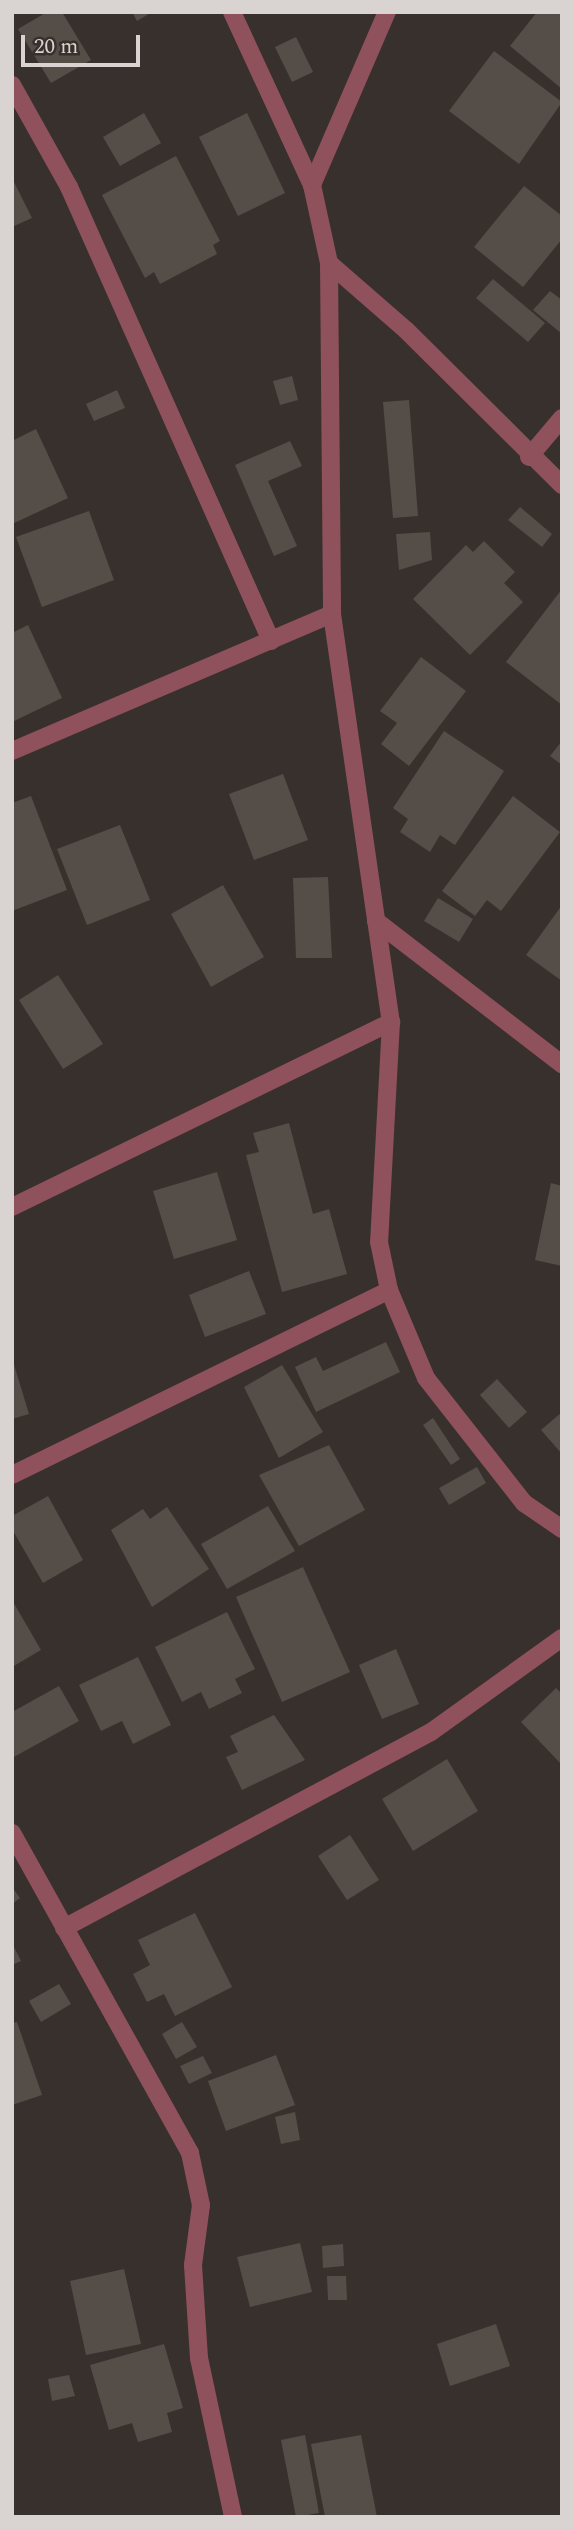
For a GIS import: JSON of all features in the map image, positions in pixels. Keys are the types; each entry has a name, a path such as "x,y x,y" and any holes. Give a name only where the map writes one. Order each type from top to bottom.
{"street":[{"path":"232,12 312,184 329,263 332,614 391,1022 379,1242 389,1290 426,1378 524,1503 562,1529"},
{"path":"312,184 387,12"},
{"path":"12,85 69,187 271,641"},
{"path":"329,263 406,330 529,457 562,485"},
{"path":"529,457 562,418"},
{"path":"12,751 332,614"},
{"path":"376,921 562,1064"},
{"path":"12,1207 391,1022"},
{"path":"12,1475 389,1290"},
{"path":"64,1928 431,1732 562,1638"},
{"path":"12,1833 190,2153 201,2205 193,2265 199,2358 233,2517"}],"building":[{"path":"47,12 62,12 91,60 51,83 18,29"},
{"path":"132,12 152,12 137,21"},
{"path":"537,12 562,12 562,89 510,46"},
{"path":"296,37 313,72 292,82 275,47"},
{"path":"494,51 562,102 519,164 449,111"},
{"path":"144,113 161,143 120,166 103,137"},
{"path":"247,113 285,193 238,216 199,137"},
{"path":"176,156 220,241 213,245 217,254 160,284 154,272 145,278 102,195"},
{"path":"12,178 32,218 12,227"},
{"path":"524,186 562,216 562,239 523,287 474,247"},
{"path":"493,279 545,323 528,342 476,298"},
{"path":"550,291 562,300 562,334 533,310"},
{"path":"292,376 298,400 280,405 273,381"},
{"path":"117,390 125,408 94,421 86,404"},
{"path":"409,400 418,516 393,518 383,402"},
{"path":"36,429 68,498 12,524 12,441"},
{"path":"290,441 302,466 268,481 297,546 274,556 235,465"},
{"path":"520,507 552,534 542,547 508,520"},
{"path":"89,511 114,580 42,607 16,537"},
{"path":"430,532 432,560 399,570 396,534"},
{"path":"484,541 515,572 504,583 523,602 470,655 413,599 466,545 473,552"},
{"path":"562,589 562,705 506,662"},
{"path":"28,625 62,698 12,722 12,633"},
{"path":"421,657 466,691 409,766 381,744 397,723 380,711"},
{"path":"444,731 504,771 455,845 440,835 430,852 400,832 408,819 393,808"},
{"path":"562,741 562,765 550,756"},
{"path":"283,774 308,840 254,860 229,794"},
{"path":"31,796 67,890 12,911 12,803"},
{"path":"513,796 560,832 501,911 487,900 475,916 442,891"},
{"path":"120,825 150,900 87,925 57,849"},
{"path":"328,877 332,958 296,958 293,878"},
{"path":"223,885 264,957 211,987 171,914"},
{"path":"438,898 473,919 459,942 424,921"},
{"path":"562,905 562,981 526,955"},
{"path":"58,975 103,1044 63,1069 19,1000"},
{"path":"289,1123 313,1214 329,1209 347,1274 282,1292 246,1155 259,1152 253,1133"},
{"path":"217,1172 237,1240 174,1259 153,1191"},
{"path":"551,1183 562,1186 562,1266 535,1260"},
{"path":"249,1271 266,1314 205,1337 189,1295"},
{"path":"386,1342 400,1372 316,1412 295,1367 316,1357 323,1371"},
{"path":"12,1358 29,1414 12,1419"},
{"path":"282,1365 323,1432 279,1458 244,1387"},
{"path":"497,1379 527,1412 509,1428 480,1395"},
{"path":"562,1412 562,1454 541,1430"},
{"path":"433,1418 460,1459 451,1465 423,1425"},
{"path":"329,1445 365,1510 299,1546 259,1475"},
{"path":"477,1467 486,1483 449,1505 439,1488"},
{"path":"48,1496 83,1560 43,1583 12,1529 12,1516"},
{"path":"268,1506 295,1551 227,1589 201,1544"},
{"path":"167,1507 209,1569 152,1607 111,1530 143,1509 150,1519"},
{"path":"303,1567 350,1672 282,1702 236,1597"},
{"path":"12,1600 41,1650 12,1667"},
{"path":"227,1612 255,1669 235,1679 242,1693 209,1709 201,1692 182,1702 155,1647"},
{"path":"396,1649 419,1704 382,1719 359,1665"},
{"path":"138,1657 171,1725 133,1744 122,1721 101,1731 79,1685"},
{"path":"59,1686 79,1721 12,1758 12,1712"},
{"path":"556,1688 562,1694 562,1765 521,1722"},
{"path":"274,1715 305,1760 242,1790 226,1757 238,1752 230,1736"},
{"path":"447,1759 478,1811 413,1851 382,1799"},
{"path":"350,1835 379,1880 347,1900 318,1856"},
{"path":"12,1887 20,1898 12,1904"},
{"path":"195,1913 232,1987 175,2016 164,1994 147,2002 133,1974 150,1965 138,1940"},
{"path":"12,1943 21,1961 12,1965"},
{"path":"59,1984 71,2004 41,2022 29,2001"},
{"path":"17,2022 42,2095 12,2105 12,2023"},
{"path":"182,2022 197,2047 176,2059 162,2034"},
{"path":"276,2055 295,2105 226,2131 208,2081"},
{"path":"203,2056 212,2073 189,2084 180,2066"},
{"path":"295,2112 300,2140 281,2144 275,2117"},
{"path":"300,2243 312,2292 250,2307 237,2257"},
{"path":"343,2244 344,2266 323,2268 322,2246"},
{"path":"124,2269 141,2344 86,2355 70,2281"},
{"path":"327,2276 346,2276 347,2300 328,2300"},
{"path":"496,2324 510,2366 450,2386 437,2344"},
{"path":"164,2344 183,2408 167,2413 172,2432 138,2442 132,2423 109,2430 90,2365"},
{"path":"69,2375 75,2396 52,2401 48,2379"},
{"path":"305,2435 319,2513 296,2517 281,2440"},
{"path":"361,2435 377,2517 325,2517 311,2444"}]}
